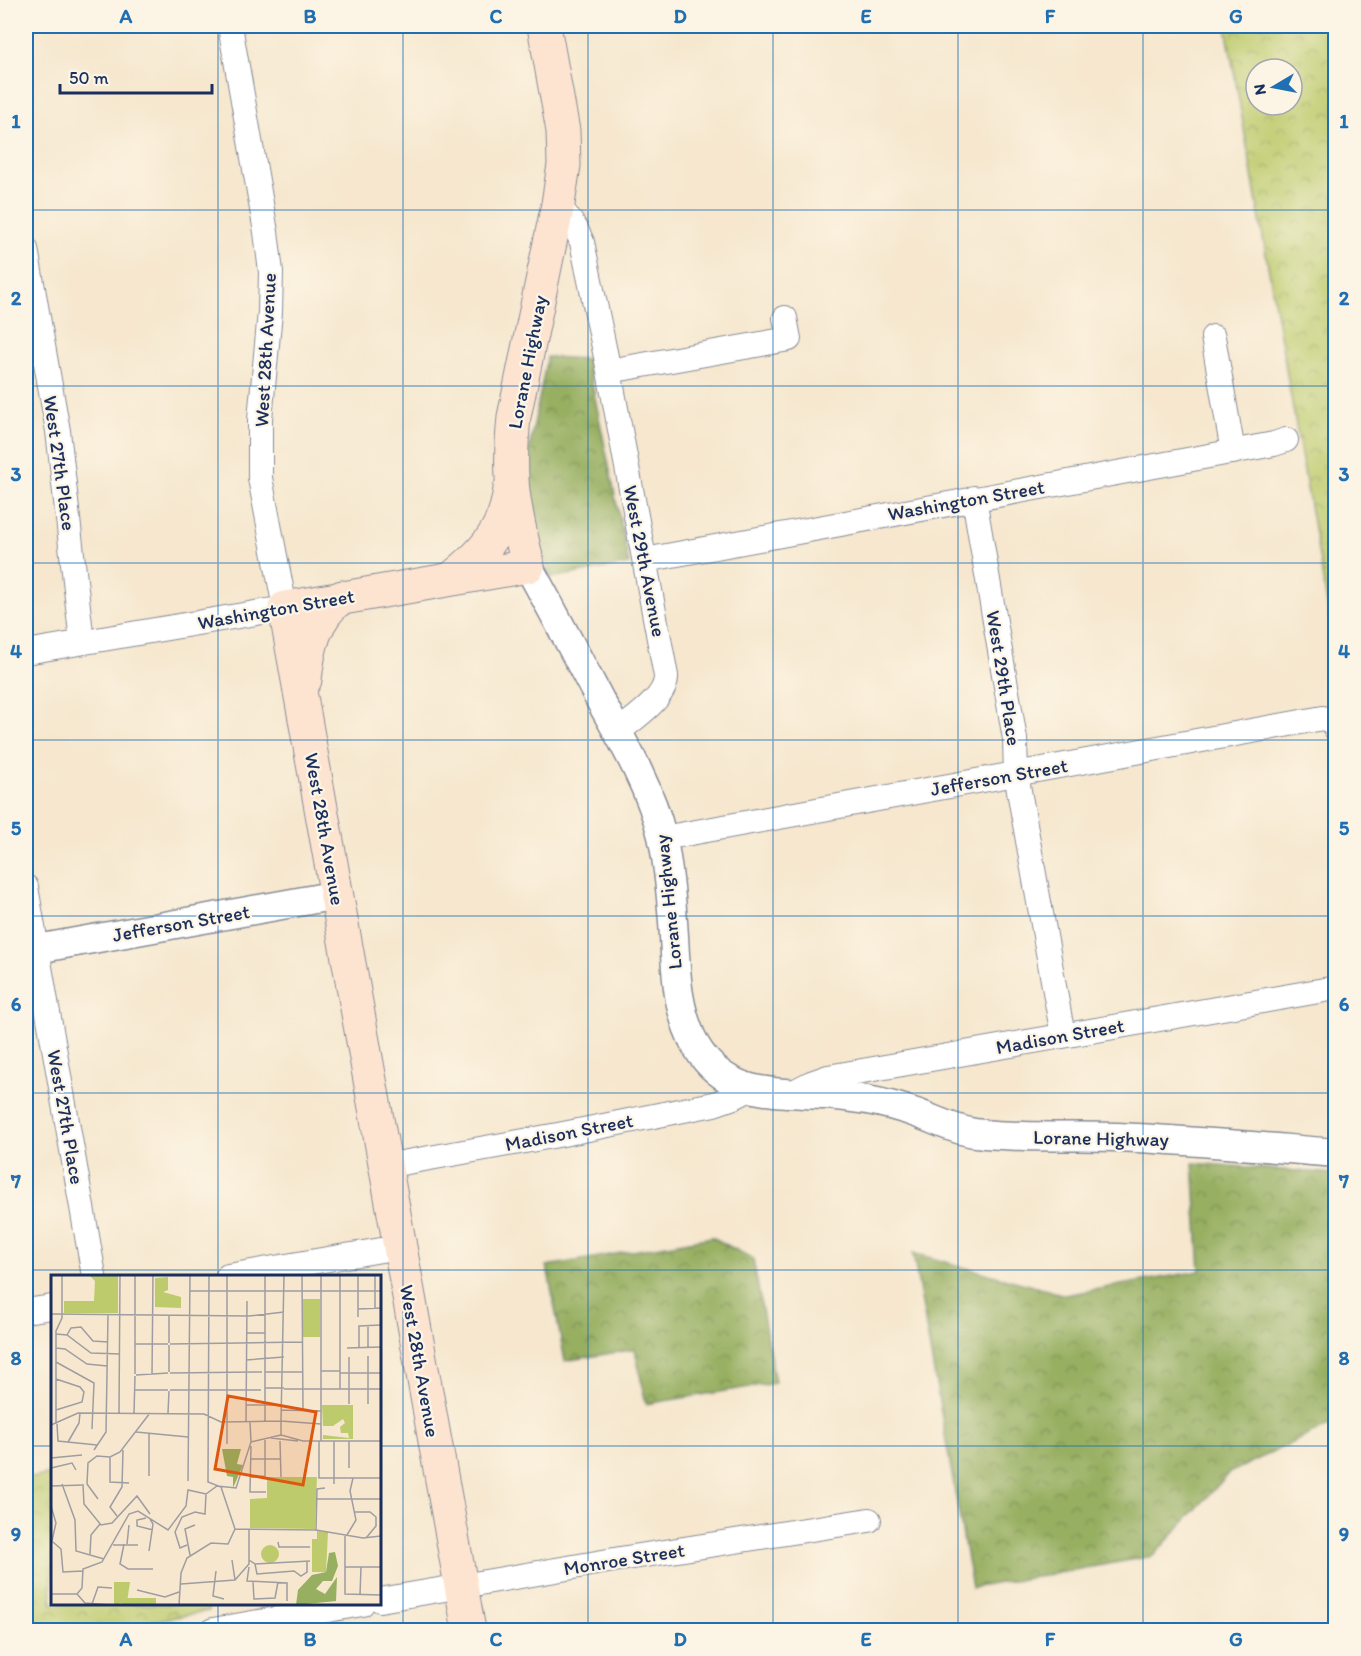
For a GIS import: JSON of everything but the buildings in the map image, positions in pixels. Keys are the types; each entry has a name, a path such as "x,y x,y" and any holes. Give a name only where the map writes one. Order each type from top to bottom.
{"main road":[{"name":"Lorane Highway","path":"528,566 516,511 512,479 514,417 564,165 563,130 544,26"},
{"path":"452,578 475,559 493,537 504,517 512,479"},
{"name":"Washington Street","path":"285,608 528,566"},
{"path":"302,703 305,675 317,625 332,604 342,597"},
{"name":"West 28th Avenue","path":"285,608 469,1630"}],"street":[{"name":"West 28th Avenue","path":"230,26 271,272 270,312 260,419 260,478 285,608"},
{"name":"West 29th Avenue","path":"558,204 576,229 582,242 609,371 666,682 658,698 618,732"},
{"name":"West 27th Place","path":"26,252 58,431 82,642"},
{"path":"609,371 789,339 785,318"},
{"path":"1213,337 1233,452"},
{"name":"Washington Street","path":"645,560 1233,452 1286,440"},
{"name":"West 29th Place","path":"974,498 1015,739 1016,774 1063,1036"},
{"name":"Lorane Highway","path":"528,566 618,732 655,812 663,838 672,905 676,979 682,1014 697,1048 716,1072 750,1089 788,1095 827,1095 870,1101 896,1107 941,1124 972,1132 1012,1136 1181,1139 1335,1154"},
{"name":"Washington Street","path":"26,652 285,608"},
{"name":"Jefferson Street","path":"663,838 1323,718 1330,720 1334,726"},
{"name":"West 27th Place","path":"26,887 31,950 94,1275"},
{"name":"Jefferson Street","path":"31,950 337,895"},
{"name":"Madison Street","path":"788,1095 828,1077 1335,988"},
{"name":"Madison Street","path":"385,1166 714,1104 750,1089"},
{"path":"234,1275 399,1247"},
{"path":"26,1311 51,1307"},
{"name":"Monroe Street","path":"381,1600 869,1520"},
{"path":"213,1630 356,1605"}],"green space":[{"path":"1226,26 1335,26 1335,648"},
{"path":"547,357 587,359 629,564 551,578 530,514 526,466"},
{"path":"1193,1163 1335,1174 1335,1424 1229,1473 1153,1556 972,1588 913,1253 1065,1295 1200,1271"},
{"path":"712,1237 753,1259 775,1383 646,1404 635,1349 565,1361 547,1266"},
{"path":"51,1474 51,1605 208,1605 209,1611 103,1630 26,1630 26,1479"}]}
